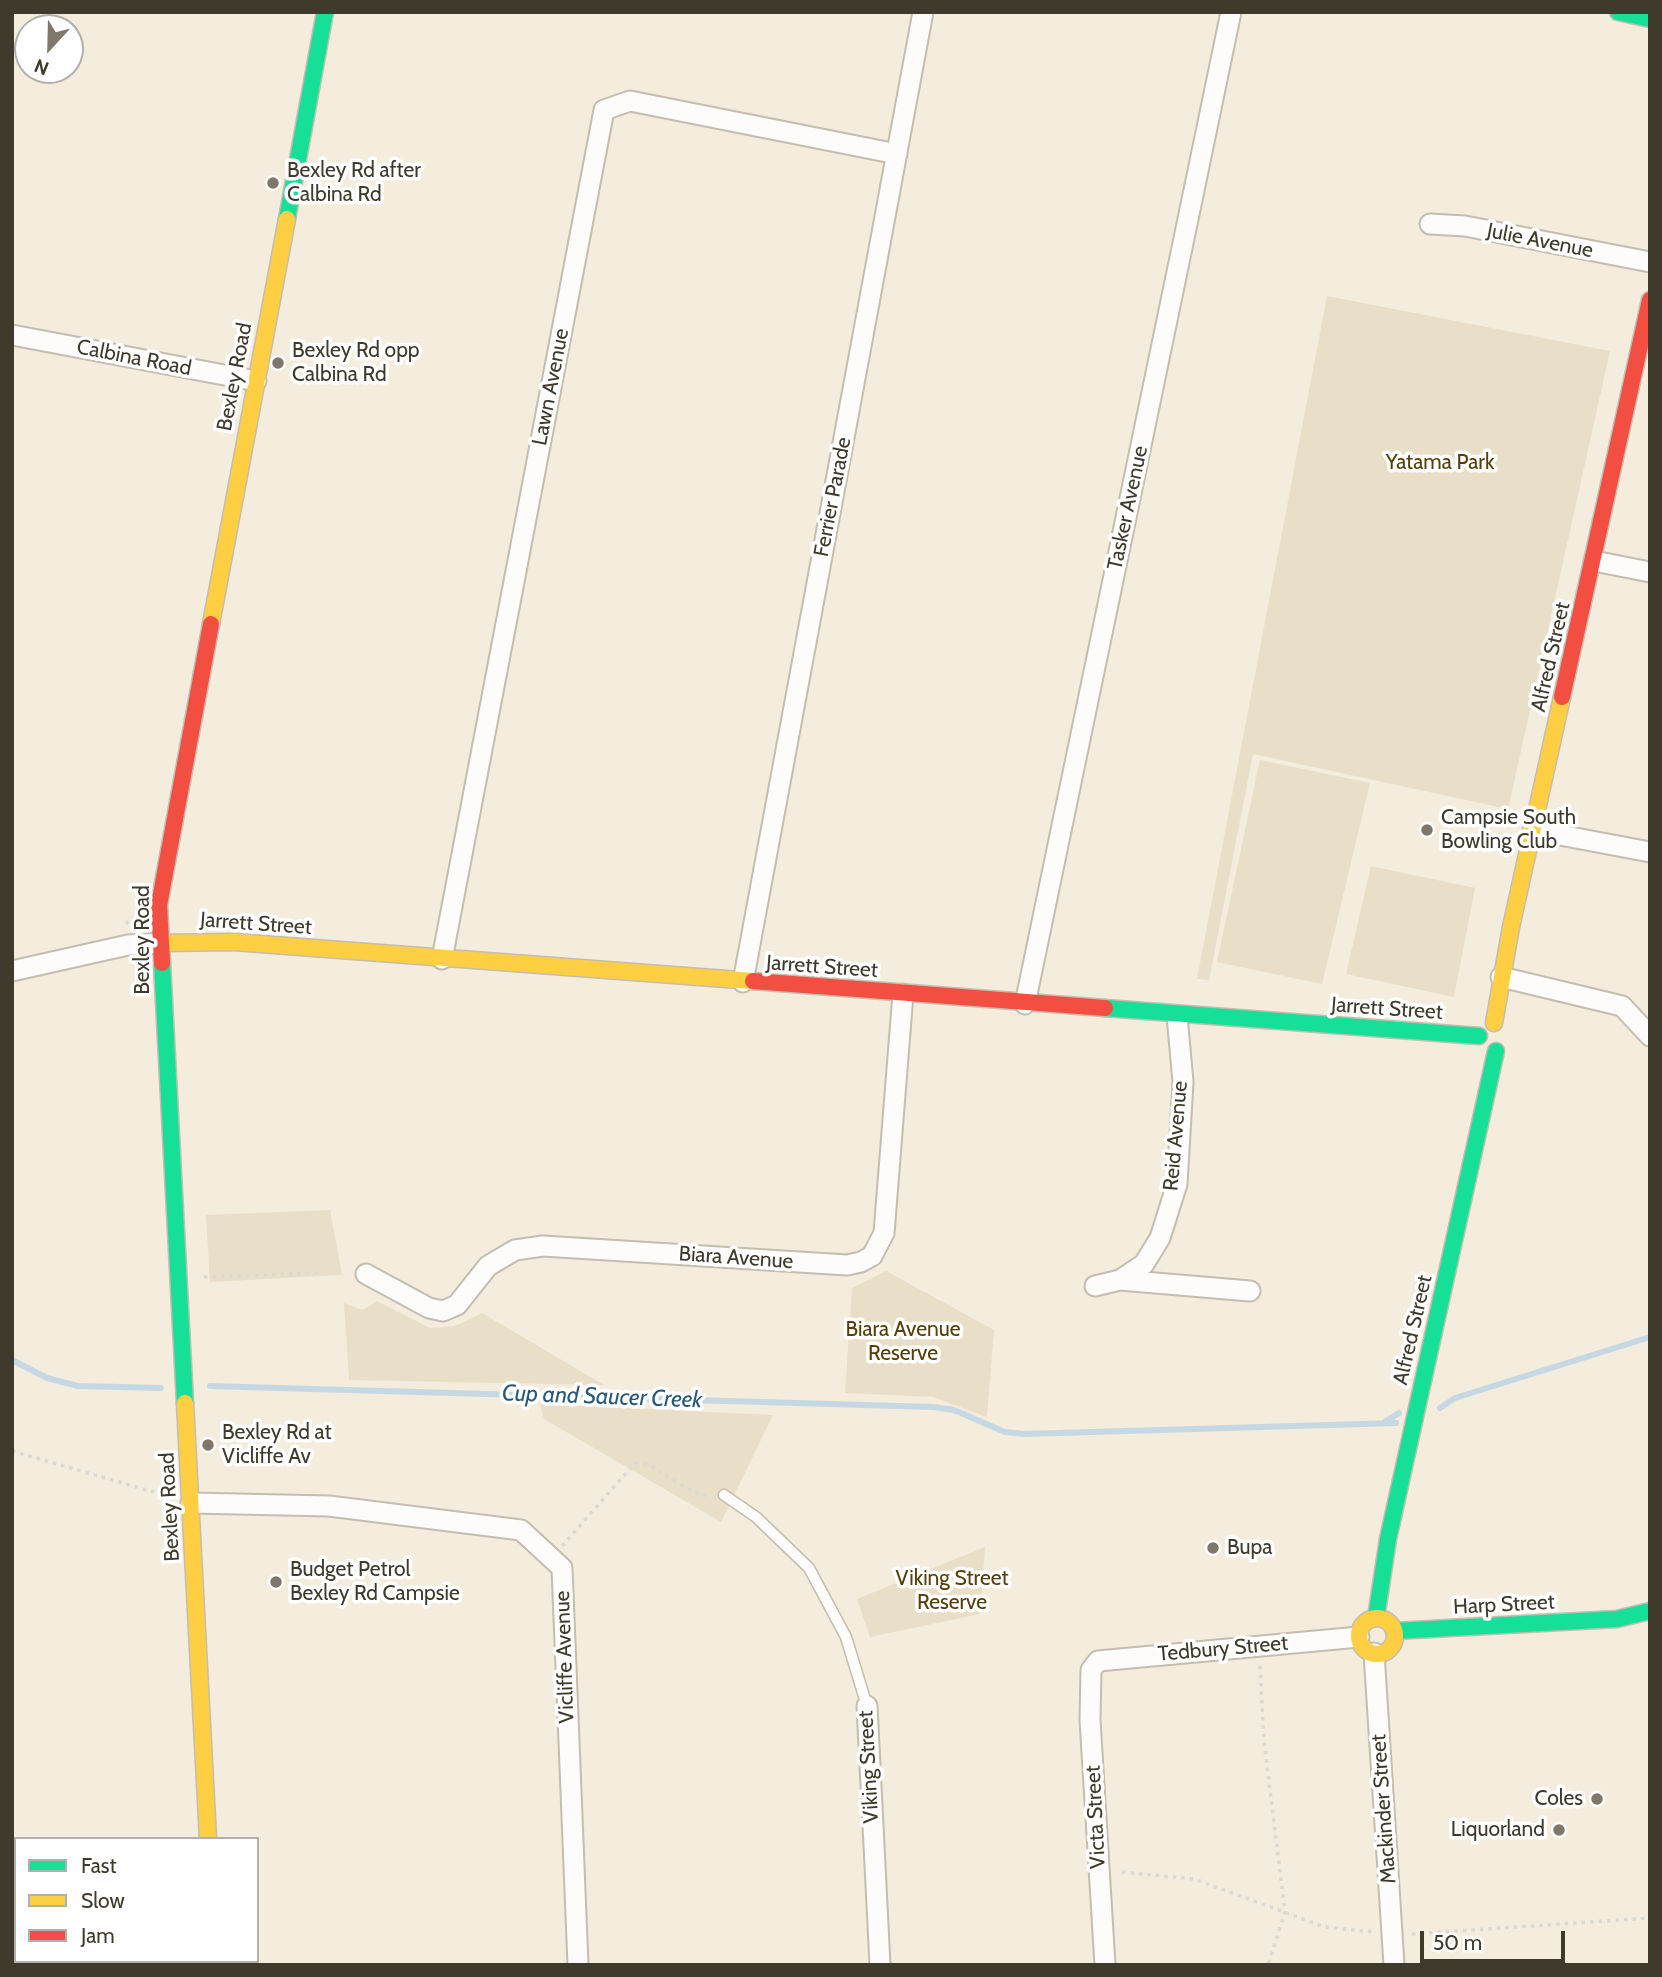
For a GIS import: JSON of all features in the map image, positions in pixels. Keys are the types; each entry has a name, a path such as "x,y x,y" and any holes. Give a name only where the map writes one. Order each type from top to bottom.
{"street":[{"name":"Bexley Road","path":"208,1837 159,905 326,12"},
{"name":"Ferrier Parade","path":"743,982 923,12"},
{"name":"Tasker Avenue","path":"1025,1004 1231,12"},
{"path":"1619,12 1647,16"},
{"name":"Lawn Avenue","path":"442,959 604,110 630,101 897,154"},
{"name":"Julie Avenue","path":"1430,224 1465,226 1650,262"},
{"name":"Alfred Street","path":"1503,1031 1501,978 1650,300"},
{"name":"Calbina Road","path":"12,335 256,381"},
{"path":"1594,561 1650,572"},
{"path":"1533,830 1650,852"},
{"name":"Jarrett Street","path":"160,943 234,942 1177,1016 1479,1036"},
{"path":"12,971 128,945 160,943"},
{"path":"1501,978 1622,1006 1650,1036"},
{"name":"Biara Avenue","path":"366,1274 429,1308 443,1311 457,1305 488,1266 514,1250 543,1246 847,1265 861,1262 872,1255 884,1233 903,994"},
{"name":"Reid Avenue","path":"1120,1280 1143,1264 1160,1238 1177,1184 1183,1082 1177,1016"},
{"path":"1484,1026 1503,1031 1505,1046 1496,1051 1485,1048 1479,1036 1484,1026"},
{"name":"Alfred Street","path":"1376,1618 1382,1565 1496,1051"},
{"name":"Reid Avenue","path":"1095,1286 1120,1280 1250,1291"},
{"name":"Vicliffe Avenue","path":"191,1503 329,1506 521,1530 562,1569 578,1965"},
{"name":"Harp Street","path":"1394,1631 1617,1619 1650,1611"},
{"path":"1376,1618 1387,1621 1394,1631 1390,1647 1374,1653 1363,1648 1359,1637 1362,1626 1376,1618"},
{"name":"Harp Street","path":"1617,1619 1650,1625"},
{"name":"Tedbury Street","path":"1091,1670 1098,1661 1106,1658 1359,1637"},
{"name":"Mackinder Street","path":"1374,1653 1394,1965"},
{"name":"Victa Street","path":"1091,1670 1090,1720 1105,1965"},
{"name":"Viking Street","path":"867,1706 880,1965"}],"lane":[{"name":"Viking Street","path":"724,1495 756,1517 809,1568 846,1637 867,1706"}],"path":[{"path":"126,925 132,916"},
{"path":"204,1277 321,1273"},
{"path":"12,1451 164,1495"},
{"path":"551,1559 635,1463 647,1464 699,1495 724,1495"},
{"path":"1260,1666 1265,1741 1285,1912 1268,1965"},
{"path":"1122,1872 1194,1879 1325,1927 1392,1935 1650,1918"}],"green space":[{"name":"Yatama Park","path":"1327,296 1610,351 1508,809 1253,754 1209,980 1197,979"},
{"path":"1260,760 1370,783 1322,984 1217,962"},
{"path":"1371,866 1475,888 1454,997 1346,974"},
{"path":"330,1210 342,1275 210,1282 206,1215"},
{"name":"Biara Avenue Reserve","path":"886,1271 994,1330 987,1417 933,1397 845,1393 852,1288"},
{"path":"377,1301 430,1328 455,1326 482,1313 604,1385 349,1380 344,1303 363,1310"},
{"path":"540,1404 773,1415 721,1522 544,1419"},
{"name":"Viking Street Reserve","path":"985,1547 980,1614 870,1637 857,1599"}],"waterway":[{"path":"1440,1408 1455,1398 1650,1337"},
{"path":"12,1360 47,1378 78,1386 161,1388"},
{"name":"Cup and Saucer Creek","path":"210,1386 934,1407 954,1410 1005,1432 1024,1434 1396,1423"},
{"path":"1383,1423 1399,1413"}],"traffic: fast":[{"path":"287,219 325,12"},
{"path":"1618,12 1650,19"},
{"path":"162,963 185,1403"},
{"path":"1105,1008 1479,1036"},
{"path":"1376,1618 1388,1539 1496,1051"},
{"path":"1394,1631 1617,1619 1650,1611"}],"traffic: slow":[{"path":"211,624 287,219"},
{"path":"1494,1023 1511,927 1562,697"},
{"path":"160,943 234,942 753,981"},
{"path":"185,1403 208,1837"},
{"path":"1377,1618 1389,1624 1395,1636 1389,1648 1377,1654 1365,1648 1359,1636 1365,1624 1377,1618"}],"traffic: jam":[{"path":"1562,697 1650,300"},
{"path":"162,963 159,905 211,624"},
{"path":"753,981 1105,1008"}],"place":[{"name":"Bexley Rd after Calbina Rd","path":"273,183"},
{"name":"Bexley Rd opp Calbina Rd","path":"278,363"},
{"name":"Campsie South Bowling Club","path":"1427,830"},
{"name":"Bexley Rd at Vicliffe Av","path":"208,1445"},
{"name":"Bupa","path":"1213,1548"},
{"name":"Budget Petrol Bexley Rd Campsie","path":"276,1582"},
{"name":"Coles","path":"1597,1799"},
{"name":"Liquorland","path":"1559,1830"}]}
